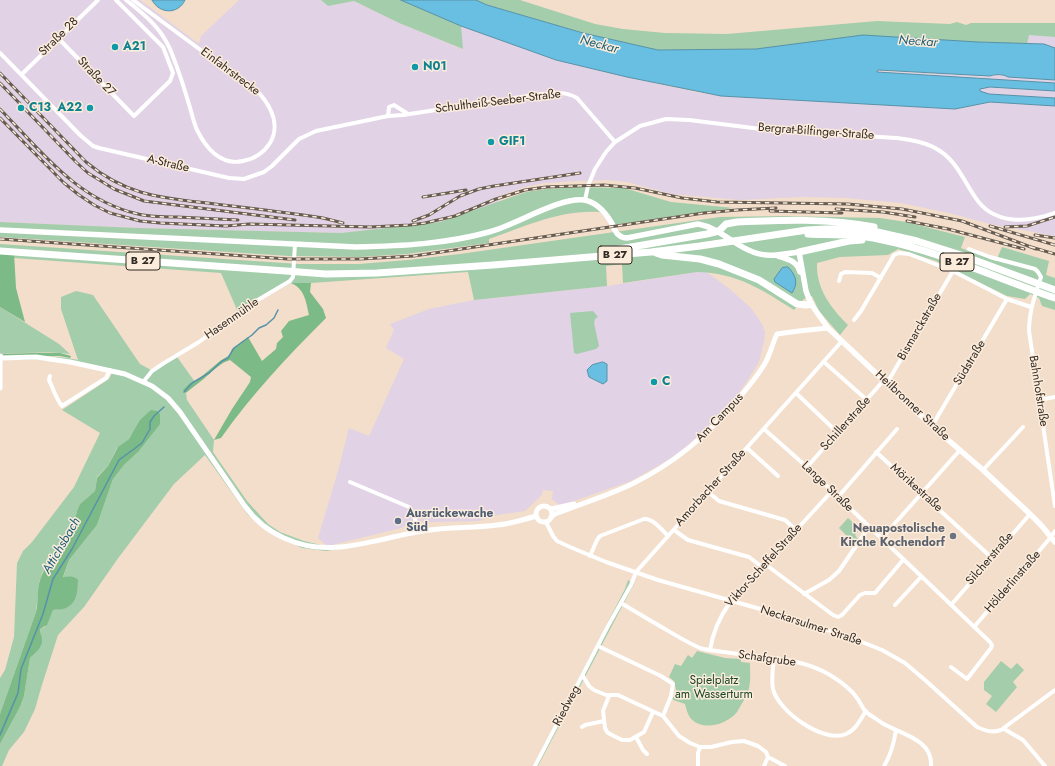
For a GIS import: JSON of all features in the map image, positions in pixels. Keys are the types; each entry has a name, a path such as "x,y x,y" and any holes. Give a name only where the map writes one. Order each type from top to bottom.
{"highway":[{"path":"579,258 602,252 707,234 719,231 726,224 737,222 835,221 856,223 905,234 918,241"},
{"name":"B 27","path":"0,251 326,274 377,273 651,252 828,228 852,228 918,241 961,255 1053,298"},
{"name":"B 27","path":"794,233 878,239 930,253 1023,283 1054,290"},
{"path":"799,252 849,241 864,240 890,242"},
{"path":"651,252 662,255 700,259 734,268 759,280 797,304 811,304"}],"main road":[{"path":"0,230 356,247 412,246 448,241 489,232 510,225 570,200 585,200 603,210 618,235 627,238 698,224 719,231 752,252 777,255 799,252"},
{"name":"Heilbronner Straße","path":"799,252 804,284 811,304 828,328 932,426 983,470 1030,514 1053,539"},
{"path":"777,255 794,261 799,267 804,284"}],"street":[{"name":"Straße 28","path":"22,74 98,0"},
{"name":"Straße 27","path":"58,38 134,116 170,81 173,73 163,47 116,0"},
{"name":"Einfahrstrecke","path":"126,0 152,22 170,49 196,129 206,146 219,158 236,163 249,160 259,155 266,149 273,137 275,125 272,112 260,94 133,0"},
{"name":"A-Straße","path":"1,56 22,74 93,146 229,178 244,179 264,172 299,139 316,131 358,122"},
{"name":"Schultheiß-Seeber-Straße","path":"358,122 388,116 541,94 563,93 570,94 577,98 615,142"},
{"name":"Schultheiß-Seeber-Straße","path":"388,116 389,107 394,105 408,114"},
{"name":"Bergrat-Bilfinger-Straße","path":"585,200 588,186 595,169 606,152 615,142 640,126 666,119 689,120 769,130 902,138 928,145 940,151 953,162 980,204 996,216 1005,219 1032,220 1055,213"},
{"name":"Hasenmühle","path":"144,381 152,372 164,363 199,342 251,304 290,282 293,277 295,244"},
{"name":"Bahnhofstraße","path":"969,249 990,257 1035,269 1041,277 1031,307 1029,332 1055,506"},
{"path":"854,320 861,311 894,255 898,252 909,254 953,271 1007,299 1031,307"},
{"name":"Bismarckstraße","path":"886,382 953,271"},
{"path":"839,281 841,274 845,272 872,273 881,278"},
{"name":"Südstraße","path":"932,426 1007,299"},
{"name":"Am Campus","path":"552,517 555,514 617,491 641,480 678,457 706,434 755,379 768,359 777,334 799,330 828,328"},
{"name":"Amorbacher Straße","path":"598,646 631,585 636,572 842,341"},
{"path":"0,388 0,357 52,359 110,370 144,381 161,392 174,405 246,508 263,525 279,536 312,548 334,548 418,532 448,528 498,525 536,516"},
{"path":"824,362 867,400"},
{"path":"50,376 49,380 56,390 59,402 62,406 106,378 110,370"},
{"name":"Schillerstraße","path":"807,467 867,400 886,382"},
{"path":"796,393 838,433"},
{"path":"1039,400 1055,397"},
{"path":"983,470 1022,427"},
{"name":"Lange Straße","path":"764,429 807,467 992,645 973,674 967,679 951,667"},
{"path":"838,497 897,429"},
{"path":"747,448 778,476"},
{"path":"881,539 960,450"},
{"name":"Mörikestraße","path":"876,452 991,557"},
{"path":"350,482 409,508 413,512 418,532"},
{"name":"Viktor-Scheffel-Straße","path":"710,650 718,621 731,601 832,491"},
{"path":"708,492 719,502 785,520 796,530"},
{"name":"Am Campus","path":"550,509 592,499"},
{"path":"546,506 550,509 552,517 546,522 541,522 536,516 536,510 540,507 546,506"},
{"name":"Silcherstraße","path":"951,605 991,557 1030,514"},
{"path":"590,556 600,536 647,518 668,536"},
{"name":"Neckarsulmer Straße","path":"546,522 552,536 557,541 590,556 636,572 852,638 882,650 905,663 977,727 990,732 996,732 1004,729"},
{"path":"804,594 834,577 869,527"},
{"path":"674,530 688,540 749,557 838,617 842,616 860,595 864,593 875,593 903,560"},
{"path":"1053,539 1055,531"},
{"name":"Hölderlinstraße","path":"974,627 1053,539"},
{"path":"895,605 921,577"},
{"name":"Schafgrube","path":"621,603 687,642 702,648 806,664 829,674 846,686 866,711 896,730 921,743 926,748 931,766"},
{"path":"598,646 661,676 673,684 671,696 663,716"},
{"name":"Riedweg","path":"535,766 598,646"},
{"path":"774,658 772,683 777,700 783,707 803,723 816,730 833,736 844,735 852,732 866,711"},
{"path":"583,676 589,686 594,690 609,696 618,695 663,716 679,736 700,747 711,747 744,741 758,746 766,752 768,757 784,766"},
{"path":"1045,766 1023,740 1004,729 1055,690"},
{"path":"609,696 603,711 604,728 610,734 626,740 636,737 644,732 653,712"},
{"path":"582,726 604,721"},
{"path":"884,766 888,760 896,730"},
{"path":"636,737 647,754"},
{"path":"698,766 698,753 700,747"},
{"path":"764,766 768,757"}],"shaded area":[{"path":"0,0 140,0 199,44 201,36 239,0 321,0 328,6 354,1 399,23 462,49 461,26 556,60 700,93 722,96 955,109 990,102 1055,106 1055,236 990,224 949,213 901,203 846,198 802,197 740,200 671,194 627,182 607,180 544,183 525,187 499,196 499,202 440,222 341,233 138,228 0,222"},
{"path":"1028,34 1055,37 1055,48 1044,44 1027,44"},
{"path":"877,71 990,76 1004,75 1008,77 1055,80 1055,83 878,73"},
{"path":"990,87 1055,91 1055,98 989,94 980,91 980,89"},
{"path":"697,272 706,272 712,276 731,290 751,308 762,324 765,332 764,342 759,362 730,405 687,446 670,459 631,481 560,506 552,499 553,491 543,490 542,495 525,511 497,515 479,521 420,521 409,523 401,528 327,546 318,538 349,428 369,436 404,359 386,348 394,330 390,324 429,309 474,300 607,286"}],"green space":[{"path":"321,0 406,0 461,26 463,49 399,23 354,1 328,6"},
{"path":"476,0 520,0 595,24 623,29 665,33 727,34 877,21 950,24 957,22 966,25 971,23 1055,23 1055,37 1029,35 1027,44 978,42 756,49 658,50 583,33 487,5"},
{"path":"577,187 624,188 671,202 734,208 612,225 600,212 572,213 516,229 489,239 489,243 407,254 360,257 289,256 0,237 0,222 138,228 341,233 440,222 526,192"},
{"path":"784,216 880,218 906,222 965,237 961,248 996,261 1002,247 1049,261 1046,275 1055,278 1055,310 1042,306 1039,298 1030,294 1025,299 1007,296 936,261 898,249 888,255 840,257 817,263 817,272 822,290 830,305 848,325 840,335 819,311 812,296 804,299 794,310 771,295 737,279 724,275 697,272 623,283 622,264 606,266 607,286 474,300 468,272 311,283 291,283 238,312 221,273 14,258 14,253 0,252 0,244 299,264 359,264 460,254 720,217"},
{"path":"0,252 14,253 16,288 25,322 0,307"},
{"path":"291,283 311,283 310,292 323,309 326,318 271,376 245,406 221,438 214,440 250,382 251,377 230,360 219,366 186,393 183,390 190,383 195,382 220,361 230,355 232,349 248,337 262,361 276,349 277,343 283,337 281,331 289,321 309,315 306,301 302,292"},
{"path":"76,291 93,295 140,364 151,370 175,354 195,382 185,393 187,400 214,440 213,452 247,501 268,524 280,532 304,541 338,549 326,551 302,548 271,534 248,515 205,455 174,484 119,557 84,607 58,635 35,709 24,732 9,750 2,766 0,766 0,744 20,707 24,696 30,658 36,653 42,641 40,629 45,627 53,610 60,609 63,578 69,560 97,525 113,479 124,465 138,452 132,434 129,439 117,448 108,466 97,477 95,491 80,504 74,524 59,557 50,559 42,573 39,583 36,612 0,714 0,678 5,670 14,637 17,563 23,551 32,542 74,487 100,433 62,410 109,379 112,373 60,361 4,360 41,356 78,360 61,309 61,297"},
{"path":"0,307 59,344 70,354 44,352 0,354"},
{"path":"593,311 598,317 595,319 594,323 599,346 596,349 577,354 574,353 570,313"},
{"path":"60,353 71,356 70,358 60,356 3,356 3,354"},
{"path":"151,410 157,411 160,414 160,424 138,452 124,465 113,479 97,525 69,560 63,577 73,577 78,580 75,600 66,608 53,610 47,625 40,629 42,642 38,650 30,658 24,696 20,707 0,744 0,714 36,612 40,579 50,559 59,557 74,524 80,504 95,491 97,478 108,466 118,447 129,439 140,420"},
{"path":"848,518 860,529 855,535 858,539 854,543 839,528"},
{"path":"628,580 634,584 538,766 533,766 625,589"},
{"name":"Spielplatz am Wasserturm","path":"697,651 725,658 741,659 741,662 750,663 750,685 746,697 737,712 732,717 720,724 706,725 693,721 687,712 685,704 673,700 673,697 676,698 679,691 676,690 674,681 669,677 675,664 681,666 688,655 692,658"},
{"path":"1001,661 1011,669 1017,663 1024,670 1013,682 1017,687 996,712 986,704 992,696 984,690 984,682"}],"water":[{"path":"152,0 185,0 178,8 168,11 159,8"},
{"name":"Neckar","path":"401,0 476,0 487,5 583,33 658,50 756,49 863,35 978,42 1044,44 1055,48 1055,80 1008,77 1004,75 990,76 878,70 877,72 1055,83 1055,91 990,87 980,89 980,91 989,94 1055,98 1055,106 990,102 955,109 721,96 627,77 556,60 461,26"},
{"path":"788,267 796,280 792,293 775,282 774,279 782,268"},
{"path":"603,362 607,364 607,381 603,384 589,377 587,370 592,365"}],"waterway":[{"name":"Attichsbach","path":"184,392 192,383 209,373 222,361 228,358 234,348 259,328 266,325 274,318 278,310"},
{"name":"Attichsbach","path":"0,735 18,693 21,669 43,614 53,579 72,549 119,460 142,443 150,429 150,422 164,407"}],"railway":[{"path":"0,73 86,162 102,174 134,190 151,195 185,201 311,216 343,223"},
{"path":"0,83 76,162 88,173 114,189 144,201 295,220"},
{"path":"0,109 62,172 78,186 96,198 116,207 138,214 238,220"},
{"path":"0,118 64,183 79,195 110,213 140,221 226,226 249,224 370,227 410,225 455,216 496,199 525,190 546,187 604,185 635,188 682,198 717,202 848,204 902,209 962,221 1036,249"},
{"path":"413,221 429,215 460,196 479,189 580,173"},
{"path":"423,197 466,190"},
{"path":"0,239 288,259 360,259 414,256 704,213 776,208"},
{"path":"836,209 883,212 915,217"},
{"path":"770,211 842,213"},
{"path":"1005,227 1027,226 1055,217"},
{"path":"907,221 948,229 1024,249"},
{"path":"990,226 1055,245"},
{"path":"1035,235 1055,238"},
{"path":"1031,247 1055,254"}],"place":[{"name":"A21","path":"115,47"},
{"name":"N01","path":"415,67"},
{"name":"C13","path":"21,108"},
{"name":"A22","path":"90,108"},
{"name":"GIF1","path":"491,142"},
{"name":"C","path":"654,382"},
{"name":"Ausrückewache Süd","path":"398,521"},
{"name":"Neuapostolische Kirche Kochendorf","path":"953,536"}]}
